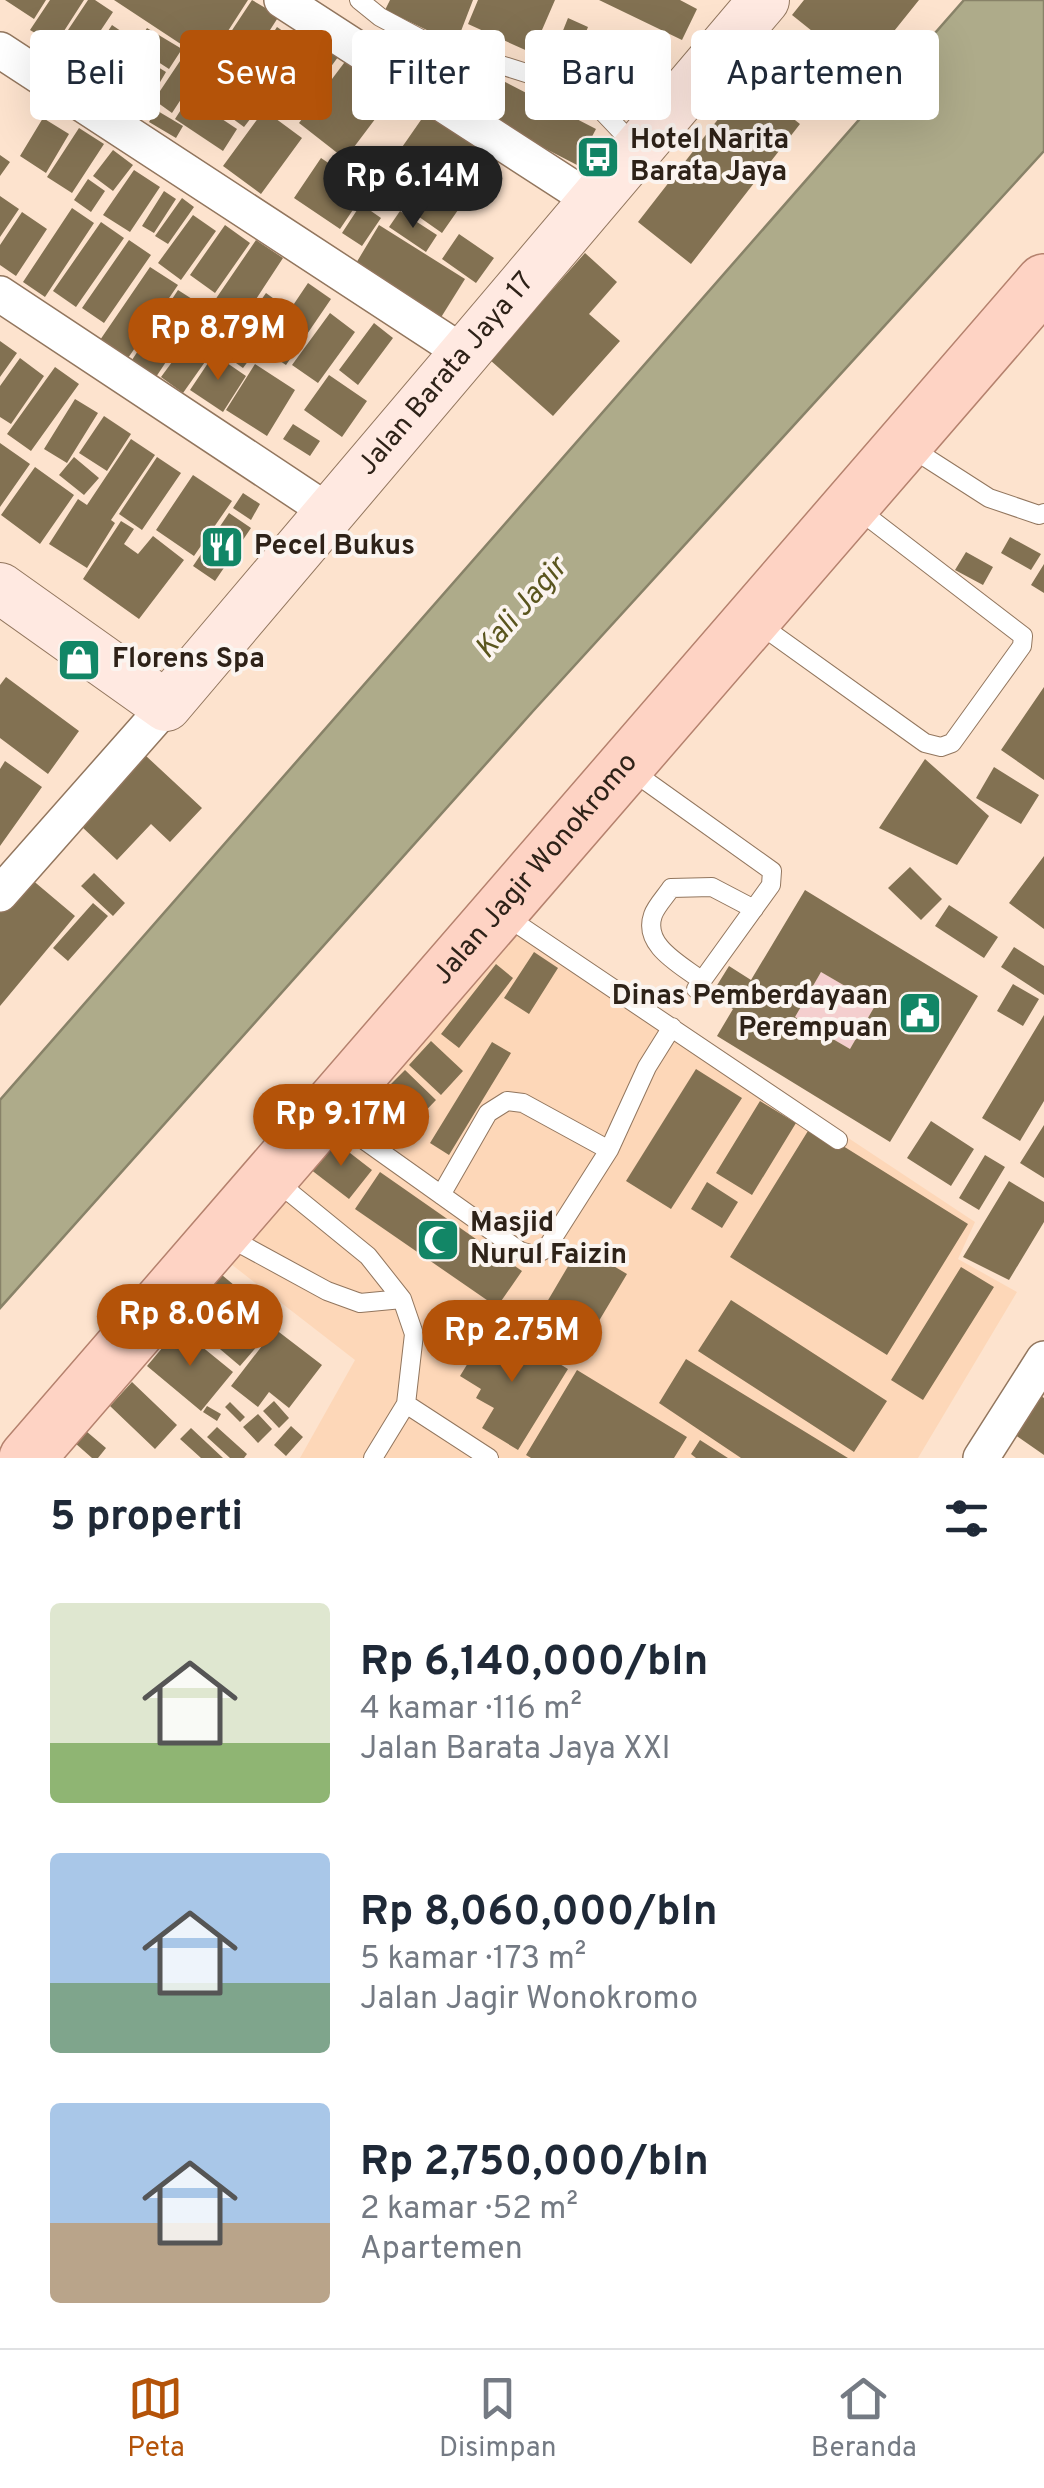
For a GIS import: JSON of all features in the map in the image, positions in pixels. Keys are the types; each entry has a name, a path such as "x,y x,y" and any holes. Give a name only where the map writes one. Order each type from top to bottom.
{"main road":[{"name":"Jalan Jagir Wonokromo","path":"27,1458 1044,282"}],"street":[{"path":"282,0 594,202"},
{"name":"Jalan Barata Jaya 17","path":"166,706 764,0"},
{"path":"0,50 465,354"},
{"path":"0,294 330,512"},
{"path":"0,588 166,706 6,876"},
{"path":"981,1458 1044,1358"}],"lane":[{"path":"359,0 384,8 425,41 525,73"},
{"path":"671,96 678,102"},
{"path":"611,120 639,149"},
{"path":"904,444 990,498 1044,513"},
{"path":"751,618 924,743 941,747 952,743 1022,646 1021,631 851,504"},
{"path":"626,766 772,871 771,885 754,909 699,985 658,947 652,932 653,915 671,888 712,887 754,909"},
{"path":"499,912 838,1140"},
{"path":"325,1112 520,1251 534,1255 546,1249 610,1150 647,1066 672,1027"},
{"path":"441,1194 488,1113 507,1101 523,1102 610,1150"},
{"path":"270,1176 368,1256 402,1299 414,1334 406,1404 373,1458"},
{"path":"221,1232 326,1291 360,1303 402,1299"},
{"path":"406,1404 489,1458"}],"shaded area":[{"path":"523,922 975,1222 958,1259 1017,1292 918,1458 300,1458 355,1360 218,1254"},
{"path":"821,972 876,1004 850,1049 795,1017"}],"water":[{"name":"Kali Jagir","path":"964,0 1044,0 1044,151 534,710 0,1308 0,1100 859,120 939,120 938,30"}],"building":[{"path":"5,0 46,0 34,19"},
{"path":"50,0 84,0 65,30 30,30"},
{"path":"88,0 95,0 113,12 101,30 68,30"},
{"path":"114,0 248,0 229,30 180,30 180,44"},
{"path":"252,0 279,16 270,30 232,30"},
{"path":"390,0 473,0 461,30 427,30 385,10"},
{"path":"478,0 555,0 542,30 525,30 525,50 505,41 505,30 481,30 468,24"},
{"path":"599,0 680,0 697,9 682,40 671,35 671,30 661,30"},
{"path":"804,0 919,0 895,30 811,30 792,15"},
{"path":"568,18 588,27 587,30 563,30"},
{"path":"160,36 180,48 169,69 160,63"},
{"path":"347,59 352,63 352,120 374,120 345,159 299,123 332,120 332,79"},
{"path":"180,61 180,101 172,113 160,104 160,91"},
{"path":"505,82 525,92 525,120 579,120 596,129 577,165 490,120 505,120"},
{"path":"180,111 180,120 224,120 237,129 223,151 175,119"},
{"path":"160,112 183,126 176,138 149,122 160,120"},
{"path":"42,120 69,134 46,173 20,156"},
{"path":"257,120 278,120 302,138 261,194 223,166"},
{"path":"421,120 449,120 497,154 442,233 375,186"},
{"path":"717,120 795,120 800,124 691,264 638,222"},
{"path":"79,128 104,144 72,193 47,177"},
{"path":"113,150 133,165 113,191 93,176"},
{"path":"0,155 10,162 0,176"},
{"path":"321,158 367,189 340,229 294,198"},
{"path":"134,170 160,187 130,232 103,215"},
{"path":"88,179 105,191 91,212 74,200"},
{"path":"164,191 176,199 154,233 142,226"},
{"path":"0,196 19,209 0,237"},
{"path":"182,198 194,207 168,244 155,236"},
{"path":"361,204 381,218 362,246 342,233"},
{"path":"72,208 94,223 45,297 23,282"},
{"path":"400,211 437,235 426,252 389,227"},
{"path":"22,212 47,229 16,276 0,265 0,245"},
{"path":"193,215 216,231 181,280 158,263"},
{"path":"101,222 124,238 76,307 53,291"},
{"path":"225,225 250,243 215,293 190,275"},
{"path":"379,225 465,279 440,319 355,265"},
{"path":"459,234 494,258 476,283 442,259"},
{"path":"129,240 151,255 104,323 82,308"},
{"path":"256,240 283,258 243,319 215,300"},
{"path":"585,253 617,282 589,314 620,341 553,416 490,360"},
{"path":"150,267 178,285 126,361 98,343"},
{"path":"308,283 331,299 286,365 263,350"},
{"path":"178,290 203,306 154,380 130,363"},
{"path":"266,293 288,309 270,335 247,320"},
{"path":"213,303 234,317 211,351 191,337"},
{"path":"330,313 355,332 318,383 292,365"},
{"path":"239,322 264,340 243,368 219,351"},
{"path":"374,323 393,338 358,385 339,370"},
{"path":"0,341 17,353 0,377"},
{"path":"186,343 207,359 183,393 161,377"},
{"path":"214,354 246,376 223,412 190,390"},
{"path":"20,358 44,376 11,424 0,417 0,386"},
{"path":"255,364 295,390 267,436 226,410"},
{"path":"55,367 79,384 31,451 7,434"},
{"path":"329,375 367,401 342,437 304,410"},
{"path":"75,399 98,413 67,463 44,449"},
{"path":"104,416 131,434 107,471 79,453"},
{"path":"293,424 320,441 310,456 283,439"},
{"path":"131,439 155,455 111,520 115,523 87,568 49,544 78,499 87,505"},
{"path":"0,443 30,464 0,507"},
{"path":"74,457 99,478 84,495 59,475"},
{"path":"157,457 181,473 142,530 119,514"},
{"path":"35,467 74,495 40,544 1,515"},
{"path":"193,475 232,501 194,556 156,530"},
{"path":"243,493 260,504 251,520 233,508"},
{"name":"Pecel Bukus","path":"229,513 251,528 215,581 193,566"},
{"path":"121,521 134,529 124,544 138,554 153,536 184,560 139,619 83,579"},
{"path":"1010,537 1041,554 1031,570 1001,553"},
{"path":"966,552 993,567 983,585 955,570"},
{"path":"1044,564 1044,593 1031,585"},
{"path":"6,677 79,731 48,774 0,738 0,685"},
{"path":"1044,687 1044,780 1001,750"},
{"path":"145,755 202,808 170,842 151,824 117,860 80,825"},
{"path":"925,759 989,816 957,865 879,828"},
{"path":"5,761 42,787 0,846 0,769"},
{"path":"994,767 1039,795 1021,824 976,798"},
{"path":"1044,856 1044,929 1009,903"},
{"path":"910,867 942,899 921,920 888,888"},
{"path":"24,873 75,916 0,1006 0,903"},
{"path":"94,873 125,903 113,916 81,886"},
{"name":"Dinas Pemberdayaan Perempuan","path":"805,890 978,996 890,1142 717,1036 733,1009 711,995 729,966 751,980","holes":["821,972 876,1004 850,1049 795,1017"]},
{"path":"93,903 108,916 68,961 53,948"},
{"path":"949,905 998,937 984,958 935,926"},
{"path":"1014,947 1044,966 1044,995 1001,967"},
{"path":"534,952 558,968 529,1014 504,998"},
{"path":"496,964 513,978 459,1048 441,1034"},
{"path":"1013,984 1039,999 1023,1026 997,1011"},
{"path":"1044,1015 1044,1101 1020,1141 982,1118"},
{"path":"431,1041 463,1071 441,1095 409,1065"},
{"path":"492,1042 511,1053 449,1155 430,1143"},
{"path":"696,1069 742,1098 671,1209 626,1181"},
{"path":"405,1070 436,1100 414,1123 383,1092"},
{"path":"760,1101 796,1123 752,1195 716,1173"},
{"path":"931,1121 974,1149 951,1186 907,1158"},
{"path":"1044,1125 1044,1178 1020,1163"},
{"path":"811,1126 968,1224 887,1355 730,1257"},
{"path":"332,1139 372,1170 349,1199 310,1169"},
{"path":"985,1155 1005,1167 979,1210 959,1198"},
{"name":"Masjid Nurul Faizin","path":"380,1172 522,1271 497,1307 355,1209"},
{"path":"1009,1181 1044,1202 1044,1222 1009,1280 963,1257"},
{"path":"707,1182 738,1202 722,1228 691,1209"},
{"path":"580,1246 627,1274 581,1351 534,1324"},
{"path":"961,1267 994,1287 923,1400 891,1380"},
{"path":"216,1270 278,1322 240,1366 188,1322 208,1299 198,1291"},
{"path":"731,1300 887,1401 854,1452 698,1351"},
{"path":"490,1327 515,1342 517,1338 568,1369 518,1450 482,1428 494,1408 476,1398 481,1389 460,1376"},
{"path":"179,1328 233,1372 201,1411 147,1366"},
{"path":"275,1329 322,1365 289,1408 269,1392 258,1407 231,1386"},
{"path":"686,1359 848,1458 741,1458 659,1403"},
{"path":"577,1370 687,1437 674,1458 526,1455"},
{"path":"132,1382 177,1425 155,1449 110,1406"},
{"path":"1031,1389 1044,1398 1044,1455 1005,1428"},
{"path":"274,1401 289,1418 279,1428 263,1411"},
{"path":"230,1402 245,1417 240,1422 225,1407"},
{"path":"207,1406 221,1414 217,1421 203,1412"},
{"path":"258,1414 272,1429 258,1443 243,1427"},
{"path":"291,1426 303,1437 286,1456 274,1445"},
{"path":"217,1427 247,1454 244,1458 230,1458 207,1437"},
{"path":"191,1428 223,1458 201,1458 180,1439"},
{"path":"86,1431 106,1448 98,1458 92,1458 75,1443"},
{"path":"700,1440 728,1458 696,1458 691,1454"}],"place":[{"name":"Hotel Narita Barata Jaya","path":"598,157"},
{"name":"Pecel Bukus","path":"222,547"},
{"name":"Florens Spa","path":"79,660"},
{"name":"Dinas Pemberdayaan Perempuan","path":"920,1013"},
{"name":"Masjid Nurul Faizin","path":"438,1240"}]}
